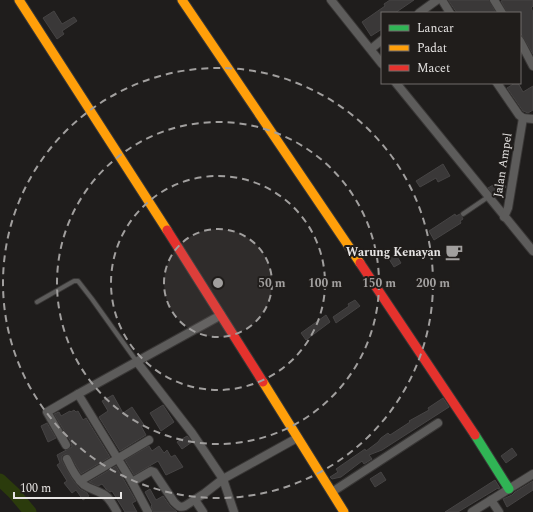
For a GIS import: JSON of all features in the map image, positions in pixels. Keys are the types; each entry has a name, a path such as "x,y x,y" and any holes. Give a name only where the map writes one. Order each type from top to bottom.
{"street":[{"path":"20,0 344,512"},
{"path":"182,0 455,403 509,488"},
{"path":"331,0 371,48 381,63"},
{"path":"420,12 437,0"},
{"path":"442,0 449,12"},
{"path":"496,1 502,12"},
{"path":"371,48 381,41"},
{"path":"521,43 533,66"},
{"path":"397,84 533,251"},
{"path":"498,84 515,110 523,118 533,119"},
{"name":"Jalan Ampel","path":"504,216 508,208 523,118"},
{"path":"66,445 48,412 221,316"},
{"path":"137,362 192,433 223,479 234,512"},
{"path":"78,394 132,482 148,512"},
{"path":"332,492 438,423"},
{"path":"132,482 152,471 155,473 178,506 185,506 223,479 297,438"},
{"path":"80,481 149,440"},
{"path":"67,459 80,481 90,489 102,493 117,512"},
{"path":"472,512 533,474"},
{"path":"195,500 203,512"},
{"path":"491,500 499,512"}],"lane":[{"path":"463,214 488,197"},
{"path":"37,302 74,281 78,281 137,362"}],"building":[{"path":"390,0 414,0 396,12 381,12 381,30 371,36 362,22 385,6 384,4"},
{"path":"448,0 489,0 495,12 456,12"},
{"path":"533,0 533,6 531,8 533,12 533,54 521,34 521,12 506,12 501,1"},
{"path":"54,11 62,24 74,17 77,21 62,31 64,34 57,39 43,18"},
{"path":"513,84 519,84 523,92 533,86 533,110 528,113 523,111 507,88"},
{"path":"443,164 450,176 438,182 436,178 420,187 416,181"},
{"path":"502,180 506,187 503,189 504,192 496,197 488,188"},
{"path":"455,214 456,216 460,214 462,217 463,219 460,221 461,223 434,240 429,231"},
{"path":"396,255 401,263 394,267 389,259"},
{"path":"355,300 360,306 336,323 333,317"},
{"path":"326,315 330,322 306,340 301,333"},
{"path":"113,395 123,413 132,407 144,425 141,426 146,435 120,451 99,417 108,411 102,401"},
{"path":"443,398 449,407 382,450 369,455 372,459 364,464 362,461 341,477 332,479 330,477 338,472 336,469 365,449 366,451 388,433 390,435 410,422 409,421 429,410 428,408"},
{"path":"163,405 174,422 161,431 150,413"},
{"path":"74,410 76,412 78,411 83,420 86,418 110,457 81,474 70,455 65,454 62,456 62,461 72,479 80,489 89,496 83,500 76,490 72,493 64,483 67,481 57,465 60,463 57,455 72,447 71,442 54,414 59,412 61,416"},
{"path":"47,423 56,438 48,442 41,426"},
{"path":"187,436 192,442 182,449 177,442"},
{"path":"149,446 152,451 159,446 164,453 167,450 171,457 175,455 183,467 166,475 158,461 134,475 125,460"},
{"path":"512,448 517,455 506,463 501,456"},
{"path":"116,466 136,501 132,503 137,512 125,512 112,491 110,492 102,484 98,486 89,482"},
{"path":"381,472 386,480 375,487 370,479"},
{"path":"495,480 500,488 458,512 445,512"},
{"path":"533,481 533,490 507,507 503,499 512,495"},
{"path":"150,489 156,500 163,496 170,506 177,512 153,512 152,505 145,492"}],"waterway":[{"path":"0,480 14,493 30,512"}],"traffic: fast":[{"path":"475,435 509,489"}],"traffic: slow":[{"path":"19,0 167,230"},
{"path":"182,0 360,263"},
{"path":"263,382 344,512"}],"traffic: jam":[{"path":"167,230 263,382"},
{"path":"360,263 475,435"}],"place":[{"name":"Warung Kenayan","path":"454,252"}]}
